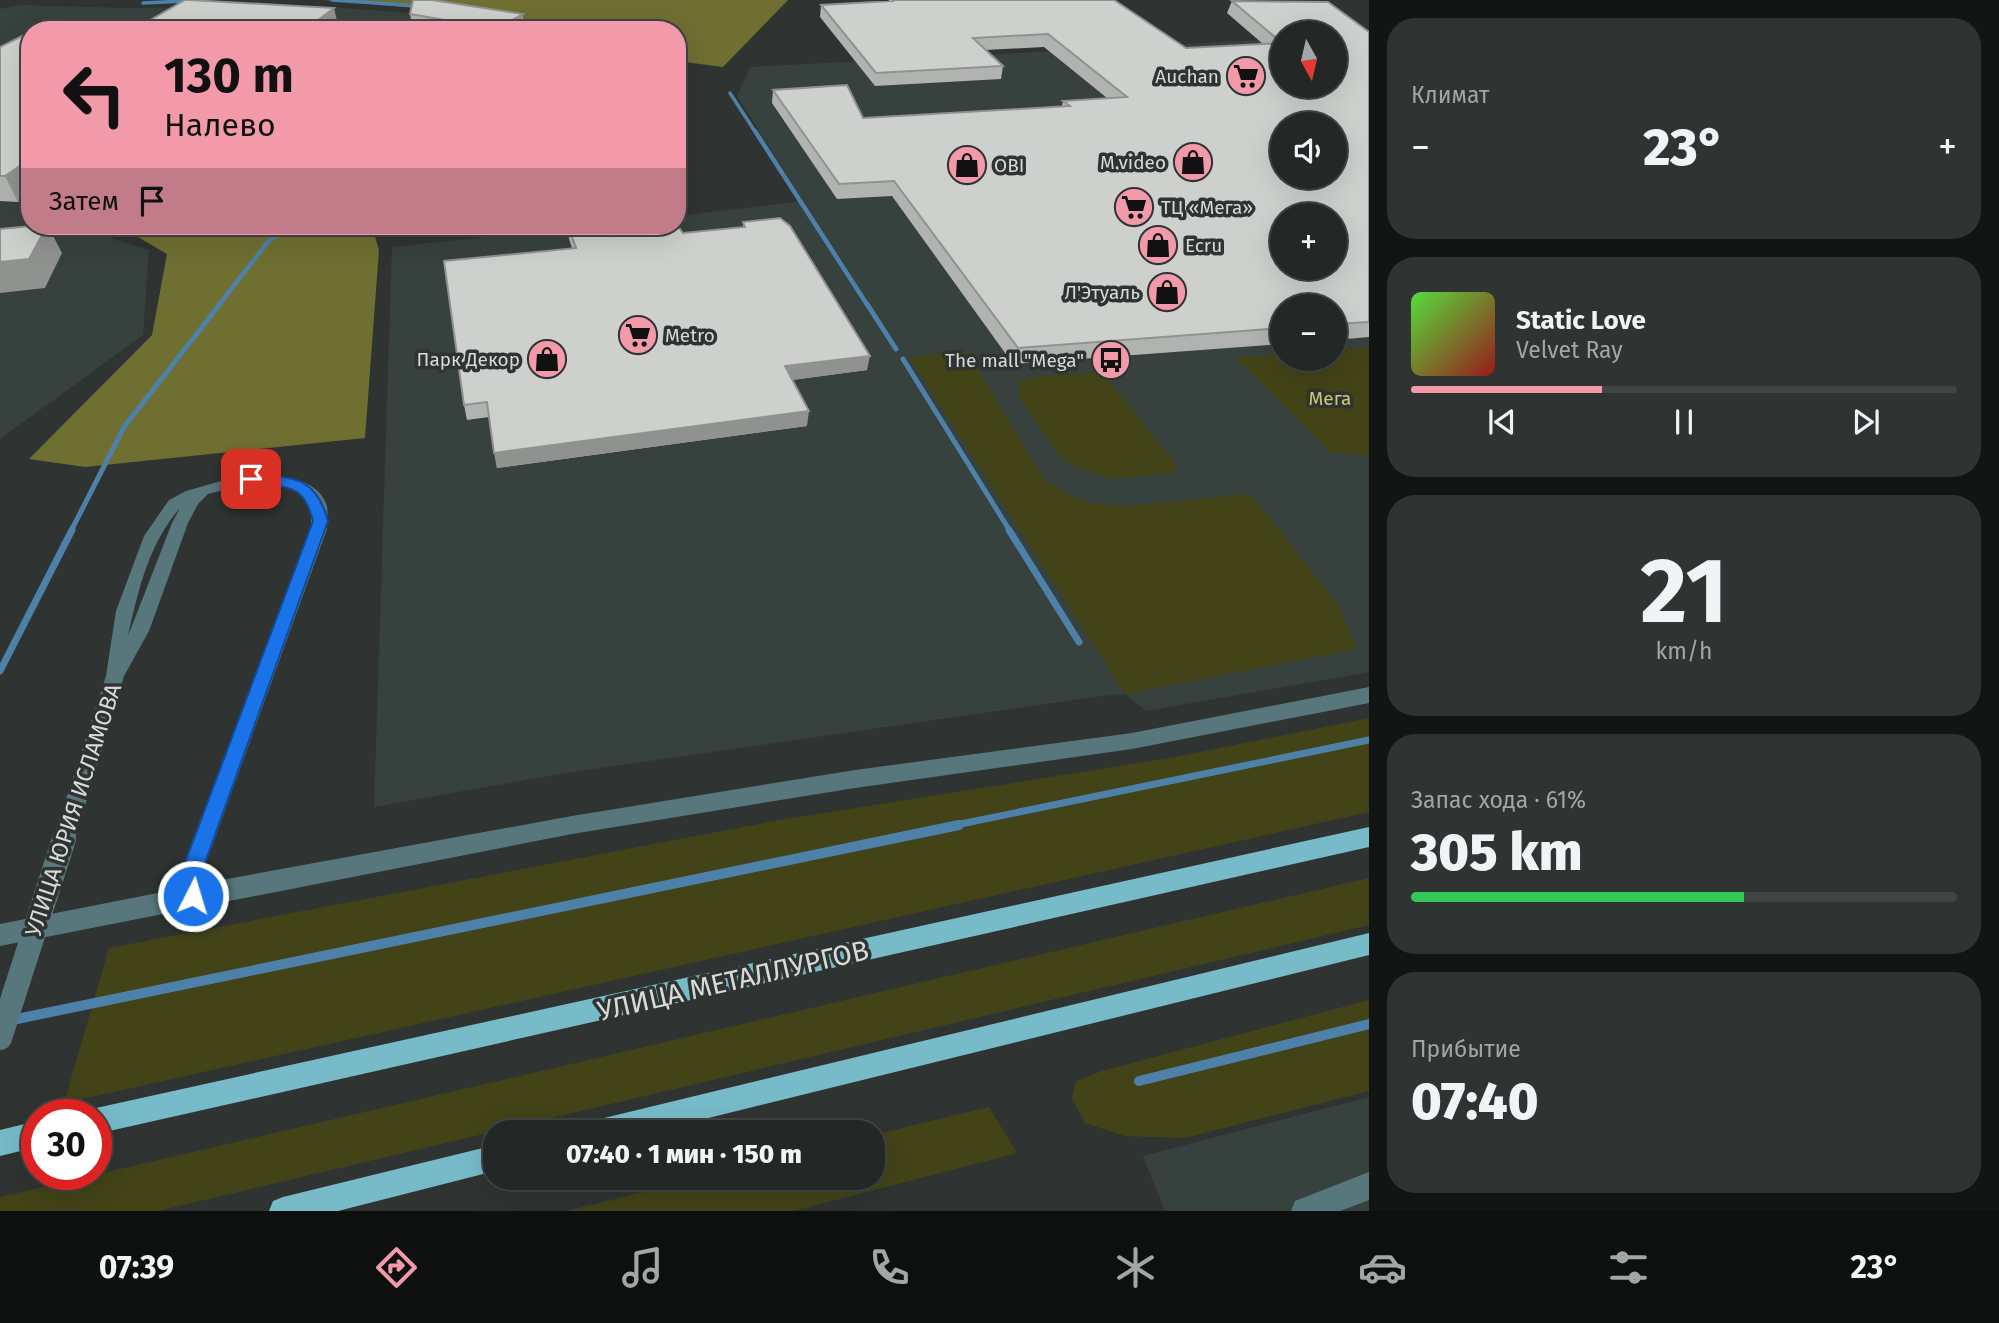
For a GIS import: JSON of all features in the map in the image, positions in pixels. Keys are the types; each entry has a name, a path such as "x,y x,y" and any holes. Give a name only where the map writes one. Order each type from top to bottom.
{"main road":[{"name":"УЛИЦА МЕТАЛЛУРГОВ","path":"112,1117 1369,837"},
{"path":"649,1120 1369,944"},
{"path":"0,1143 21,1138"},
{"path":"283,1211 483,1161"}],"street":[{"path":"115,676 114,653 118,632 156,526 178,502 219,485 264,478 294,484 308,491 315,500 320,521 196,860 193,896"},
{"name":"УЛИЦА ЮРИЯ ИСЛАМОВА","path":"0,1038 115,676 140,631 187,508 199,495 219,485"},
{"path":"0,935 572,825 855,779 1132,741 1369,695"},
{"path":"1305,1211 1369,1186"}],"shaded area":[{"path":"324,0 788,0 723,67 686,62 686,21 484,21 439,10"},
{"path":"21,5 125,8 315,6 411,13 451,21 21,21 21,235 116,235 111,238 149,250 143,335 0,439 0,9"},
{"path":"1369,34 1369,672 1146,711 1125,694 1101,696 565,773 374,807 392,247 503,235 686,235 686,215 803,201 737,96 750,67 1270,40 1270,98 1348,98 1348,66"},
{"path":"134,235 375,235 379,250 365,438 85,467 29,459 152,335 167,254"},
{"path":"1369,1097 1369,1211 1165,1211 1143,1156"}],"green space":[{"name":"Мега","path":"1369,347 1369,456 1330,452 1235,358 1270,355 1270,371 1347,371 1347,349"},
{"path":"967,351 1044,479 1067,494 1093,504 1127,506 1251,494 1339,606 1357,649 1125,694 909,357"},
{"path":"1093,372 1108,379 1174,462 1177,469 1173,473 1111,479 1072,466 1060,457 1019,398 1019,382 1033,377"},
{"path":"1369,718 1369,812 82,1099 65,1099 109,948 774,821 1170,758"},
{"path":"1369,878 1369,925 543,1120 483,1120 483,1134 158,1211 0,1211 0,1197 30,1190 112,1190 112,1171"},
{"path":"1369,1000 1369,1091 1185,1138 1125,1136 1085,1123 1072,1099 1076,1081 1102,1071"},
{"path":"989,1107 1017,1153 885,1187 885,1132"},
{"path":"652,1190 874,1190 793,1211 566,1211"}],"building":[{"path":"185,0 334,8 317,21 149,21"},
{"path":"413,0 432,0 523,14 510,21 450,21 410,14"},
{"name":"ТЦ «Мега»","path":"892,0 1114,0 1186,48 1270,44 1270,98 1348,98 1348,21 1270,21 1270,33 1232,1 1328,2 1369,32 1369,322 1347,323 1347,294 1270,294 1270,329 1018,348 894,181 839,184 773,90 847,85 863,118 1070,106 1063,101 1127,97 1048,34 973,38 1003,66 876,73 821,5"},
{"path":"21,36 21,165 5,176 0,176 0,47"},
{"path":"780,218 790,226 870,356 785,366 809,411 494,453 487,402 464,405 444,261 576,248 571,235 686,235 686,233 745,227 743,222"},
{"path":"21,227 21,235 42,235 29,259 0,262 0,229"}],"waterway":[{"path":"143,3 207,0"},
{"path":"332,0 419,6"},
{"path":"730,93 756,133"},
{"path":"755,131 868,306"},
{"path":"218,306 267,243 276,235"},
{"path":"71,531 124,427 220,304"},
{"path":"867,304 896,349"},
{"path":"903,359 1010,531"},
{"path":"0,671 72,530"},
{"path":"1009,530 1079,642"},
{"path":"951,826 1369,740"},
{"path":"12,1020 959,825"},
{"path":"1139,1081 1369,1024"}],"place":[{"name":"Auchan","path":"1246,76"},
{"name":"M.video","path":"1193,162"},
{"name":"OBI","path":"967,165"},
{"name":"ТЦ «Мега»","path":"1134,207"},
{"name":"Ecru","path":"1158,245"},
{"name":"Л'Этуаль","path":"1167,292"},
{"name":"Metro","path":"638,335"},
{"name":"Парк Декор","path":"547,359"},
{"name":"The mall \"Mega\"","path":"1111,360"}],"route":[{"path":"193,896 196,860 319,529 320,515 315,500 308,491 285,481 251,479"}]}
